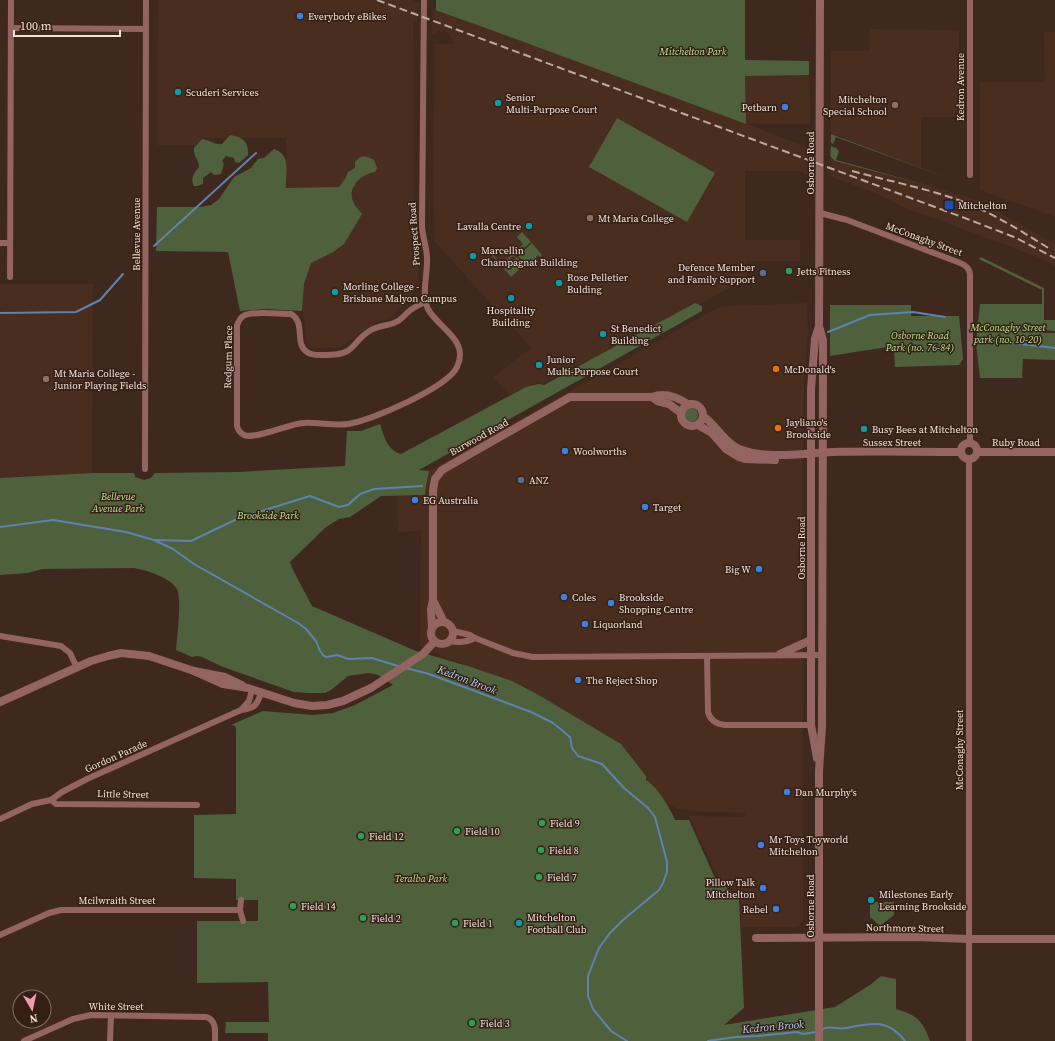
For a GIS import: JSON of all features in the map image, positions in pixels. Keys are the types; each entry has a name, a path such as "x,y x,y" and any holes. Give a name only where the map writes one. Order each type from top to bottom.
{"street":[{"path":"10,277 11,0"},
{"name":"Bellevue Avenue","path":"145,469 146,0"},
{"name":"Prospect Road","path":"424,0 422,225 427,256 426,302"},
{"name":"Osborne Road","path":"819,1041 819,770 822,726 823,453 823,340 820,326 820,0"},
{"name":"Kedron Avenue","path":"970,0 970,175"},
{"path":"11,28 145,29"},
{"name":"McConaghy Street","path":"820,213 847,220 964,264 968,269 970,274 970,443"},
{"path":"0,243 10,244"},
{"name":"Redgum Place","path":"426,302 431,313 452,335 457,344 459,360 457,368 451,376 404,404 363,420 343,424 303,423 253,436 243,435 239,431 237,426 237,333 239,320 244,315 291,314 297,320 302,345 307,353 314,355 335,355 347,352 352,349 368,332 380,326 398,321 411,309 426,302"},
{"name":"Osborne Road","path":"819,770 811,725 811,456 812,377 815,339 820,326"},
{"name":"Burwood Road","path":"432,628 433,490 435,479 442,470 570,398 652,397 659,394 667,395 688,404"},
{"name":"Burwood Road","path":"652,397 657,401 669,404 681,413"},
{"path":"688,404 696,404 702,411 703,416 701,423 692,427 685,425 681,419 681,413 688,404"},
{"path":"703,416 711,422 729,442 740,449 762,454 811,456"},
{"path":"698,425 712,433 726,449 745,459 794,460 823,453"},
{"path":"970,443 975,445 977,452 974,458 969,460 963,458 960,452 964,445 970,443"},
{"name":"Sussex Street","path":"823,453 960,452"},
{"name":"Ruby Road","path":"977,452 1055,452"},
{"name":"McConaghy Street","path":"969,460 969,1041"},
{"path":"433,600 444,622"},
{"path":"450,641 453,631 450,625 444,622 437,623 432,628 431,635 434,642 437,644 444,644 450,641 469,641 475,638"},
{"path":"453,631 470,635 513,653 533,657 780,654 822,655"},
{"path":"0,636 61,646 70,653 77,668"},
{"path":"780,654 811,640"},
{"path":"0,702 100,658 114,654 126,653 149,656 194,671 223,684 250,689 294,703 320,706 343,701 362,693 423,654 434,642"},
{"path":"707,656 708,712 710,717 715,722 725,725 811,725"},
{"path":"241,710 249,701 250,689"},
{"name":"Gordon Parade","path":"0,819 32,804 51,800 62,792 87,780 241,710 254,707 261,693"},
{"name":"Little Street","path":"51,800 56,804 197,805"},
{"path":"241,900 240,910 243,920"},
{"name":"Mcilwraith Street","path":"0,935 49,913 61,910 240,910"},
{"name":"Northmore Street","path":"756,938 917,937 968,939 1055,939"},
{"name":"White Street","path":"24,1041 73,1019 91,1015 203,1016 212,1020 215,1027 215,1041"},
{"path":"110,1041 111,1016"}],"shaded area":[{"path":"158,0 412,0 419,3 417,21 413,24 414,236 419,253 417,288 390,318 377,322 339,348 311,348 307,344 302,304 304,284 332,188 286,188 286,138 201,138 200,145 157,145"},
{"name":"Mt Maria College","path":"434,9 746,124 745,75 809,75 810,124 747,124 809,148 809,176 798,171 745,171 745,240 800,240 800,261 747,261 747,278 593,364 587,361 542,384 539,381 511,397 493,377 531,348 435,242 433,180 435,44 454,43 449,34 442,30 432,35"},
{"name":"Mitchelton Special School","path":"870,29 959,30 959,117 921,117 921,168 831,134 831,51 869,51"},
{"path":"1044,32 1055,32 1055,217 980,190 980,82 1045,82"},
{"path":"830,156 836,161 978,200 1055,244 1055,266 1040,258 906,208 878,194 832,177"},
{"name":"Mt Maria College - Junior Playing Fields","path":"0,284 93,284 92,473 0,478"},
{"name":"Brookside Shopping Centre","path":"807,303 808,332 804,382 802,476 803,922 796,927 741,927 741,896 717,876 689,816 745,817 745,813 703,812 678,809 669,805 664,801 652,783 646,780 646,776 621,744 525,687 434,653 420,646 421,531 398,532 397,496 425,495 429,471 713,310 724,306"}],"green space":[{"name":"Mitchelton Park","path":"436,0 745,0 745,60 809,61 809,75 745,76 746,124 438,11 436,10"},
{"path":"617,118 715,173 687,222 589,167"},
{"path":"831,134 953,180 836,137 833,144 831,143"},
{"path":"230,135 244,140 247,146 248,155 239,163 235,162 234,158 226,156 222,161 224,164 221,174 214,175 211,172 203,178 203,184 194,186 194,174 199,167 194,154 194,148 202,139 217,144 222,144"},
{"path":"831,146 839,151 836,160 934,187 835,161 830,156"},
{"path":"274,149 280,152 285,160 287,171 286,188 339,187 348,172 355,168 355,162 357,159 362,157 374,160 377,168 375,172 362,177 355,184 352,193 353,200 362,214 344,244 333,252 311,263 304,284 302,311 267,309 240,311 228,252 156,251 157,207 200,207 211,205 219,199 234,177 251,168 258,159 264,158"},
{"path":"522,232 531,242 524,248 523,246 518,250 520,252 514,257 513,256 510,258 511,260 508,263 506,262 503,267 492,256 496,252 497,253 494,256 501,264 505,261 523,244 517,237"},
{"path":"532,243 542,255 540,257 538,255 536,257 537,259 534,263 530,259 525,263 518,256"},
{"path":"517,257 524,265 511,277 504,269"},
{"name":"McConaghy Street park (no. 10-20)","path":"981,257 1044,288 1044,320 1055,320 1055,331 1043,330 1043,333 1055,333 1055,360 1023,359 1022,378 980,378 976,344 980,304 1042,304 1042,290 979,259"},
{"path":"695,303 702,306 702,311 419,470 429,471 425,495 381,496 350,517 339,519 326,527 290,562 312,606 416,651 512,681 537,694 621,744 646,776 646,780 663,798 675,820 689,820 714,876 739,899 744,1008 724,1025 835,1007 870,985 881,976 896,979 896,1009 914,1016 925,1028 930,1041 268,1041 268,1033 225,1033 226,1022 269,1022 268,982 197,983 197,921 258,921 258,900 236,900 236,879 194,878 194,815 236,814 236,729 235,726 231,725 263,711 313,715 333,713 355,705 393,685 378,675 369,673 348,676 325,693 294,692 223,667 202,657 192,657 176,650 179,610 177,589 164,578 145,571 134,568 42,569 28,573 0,575 0,478 92,473 134,473 135,477 144,480 151,478 155,473 238,472 345,466 347,431 361,431 380,424 389,446 401,454 526,387 538,384 544,385"},
{"name":"Osborne Road Park (no. 76-84)","path":"830,305 911,305 911,316 959,316 963,359 959,365 895,367 894,346 830,356"},
{"path":"691,408 696,410 698,415 696,420 691,422 686,420 684,415 686,410"},
{"path":"870,902 894,902 894,915 880,926 870,917"}],"waterway":[{"path":"154,246 256,153"},
{"path":"0,313 76,312 100,300 123,274"},
{"path":"828,332 870,315 913,312 945,317"},
{"path":"978,339 1055,348"},
{"path":"155,540 191,541 239,518 310,496 339,507 348,505 360,494 374,489 422,486"},
{"name":"Kedron Brook","path":"0,527 53,520 126,532 154,540 173,549 194,564 298,623 306,629 316,641 324,656 327,657 337,655 349,659 372,658 398,666"},
{"name":"Kedron Brook","path":"406,668 429,674 531,712 553,723 570,737 572,748 578,756 602,764 624,788 648,808 655,817 667,862 667,872 663,883 659,890 610,933 599,948 588,976 588,996 593,1009 611,1031 627,1041"},
{"name":"Kedron Brook","path":"822,1029 829,1027 843,1028 871,1024 885,1025 899,1034 905,1041"},
{"name":"Kedron Brook","path":"708,1041 736,1037 816,1032"}],"railway":[{"path":"377,0 970,220 1014,237 1055,258"},
{"path":"852,171 921,188 961,201 996,217 1050,249"}],"place":[{"name":"Everybody eBikes","path":"300,16"},
{"name":"Scuderi Services","path":"178,92"},
{"name":"Senior Multi-Purpose Court","path":"498,103"},
{"name":"Mitchelton Special School","path":"895,105"},
{"name":"Petbarn","path":"785,107"},
{"name":"Mitchelton","path":"949,205"},
{"name":"Mt Maria College","path":"590,218"},
{"name":"Lavalla Centre","path":"529,226"},
{"name":"Marcellin Champagnat Building","path":"473,256"},
{"name":"Jetts Fitness","path":"789,271"},
{"name":"Defence Member and Family Support","path":"763,273"},
{"name":"Rose Pelletier Bulding","path":"559,283"},
{"name":"Morling College - Brisbane Malyon Campus","path":"335,292"},
{"name":"Hospitality Building","path":"511,298"},
{"name":"St Benedict Building","path":"603,334"},
{"name":"Junior Multi-Purpose Court","path":"539,365"},
{"name":"McDonald's","path":"776,369"},
{"name":"Mt Maria College - Junior Playing Fields","path":"46,379"},
{"name":"Jayliano's Brookside","path":"778,428"},
{"name":"Busy Bees at Mitchelton","path":"864,429"},
{"name":"Woolworths","path":"565,451"},
{"name":"ANZ","path":"521,480"},
{"name":"EG Australia","path":"415,500"},
{"name":"Target","path":"645,507"},
{"name":"Big W","path":"759,569"},
{"name":"Coles","path":"564,597"},
{"name":"Brookside Shopping Centre","path":"611,603"},
{"name":"Liquorland","path":"585,624"},
{"name":"The Reject Shop","path":"578,680"},
{"name":"Dan Murphy's","path":"787,792"},
{"name":"Field 9","path":"542,823"},
{"name":"Field 10","path":"457,831"},
{"name":"Field 12","path":"361,836"},
{"name":"Mr Toys Toyworld Mitchelton","path":"761,845"},
{"name":"Field 8","path":"541,850"},
{"name":"Field 7","path":"539,877"},
{"name":"Pillow Talk Mitchelton","path":"763,888"},
{"name":"Milestones Early Learning Brookside","path":"871,900"},
{"name":"Field 14","path":"293,906"},
{"name":"Rebel","path":"776,909"},
{"name":"Field 2","path":"363,918"},
{"name":"Field 1","path":"455,923"},
{"name":"Mitchelton Football Club","path":"519,923"},
{"name":"Field 3","path":"472,1023"}],"park label":[{"name":"Bellevue Avenue Park","path":"118,502"},
{"name":"Brookside Park","path":"268,515"},
{"name":"Teralba Park","path":"421,878"}]}
